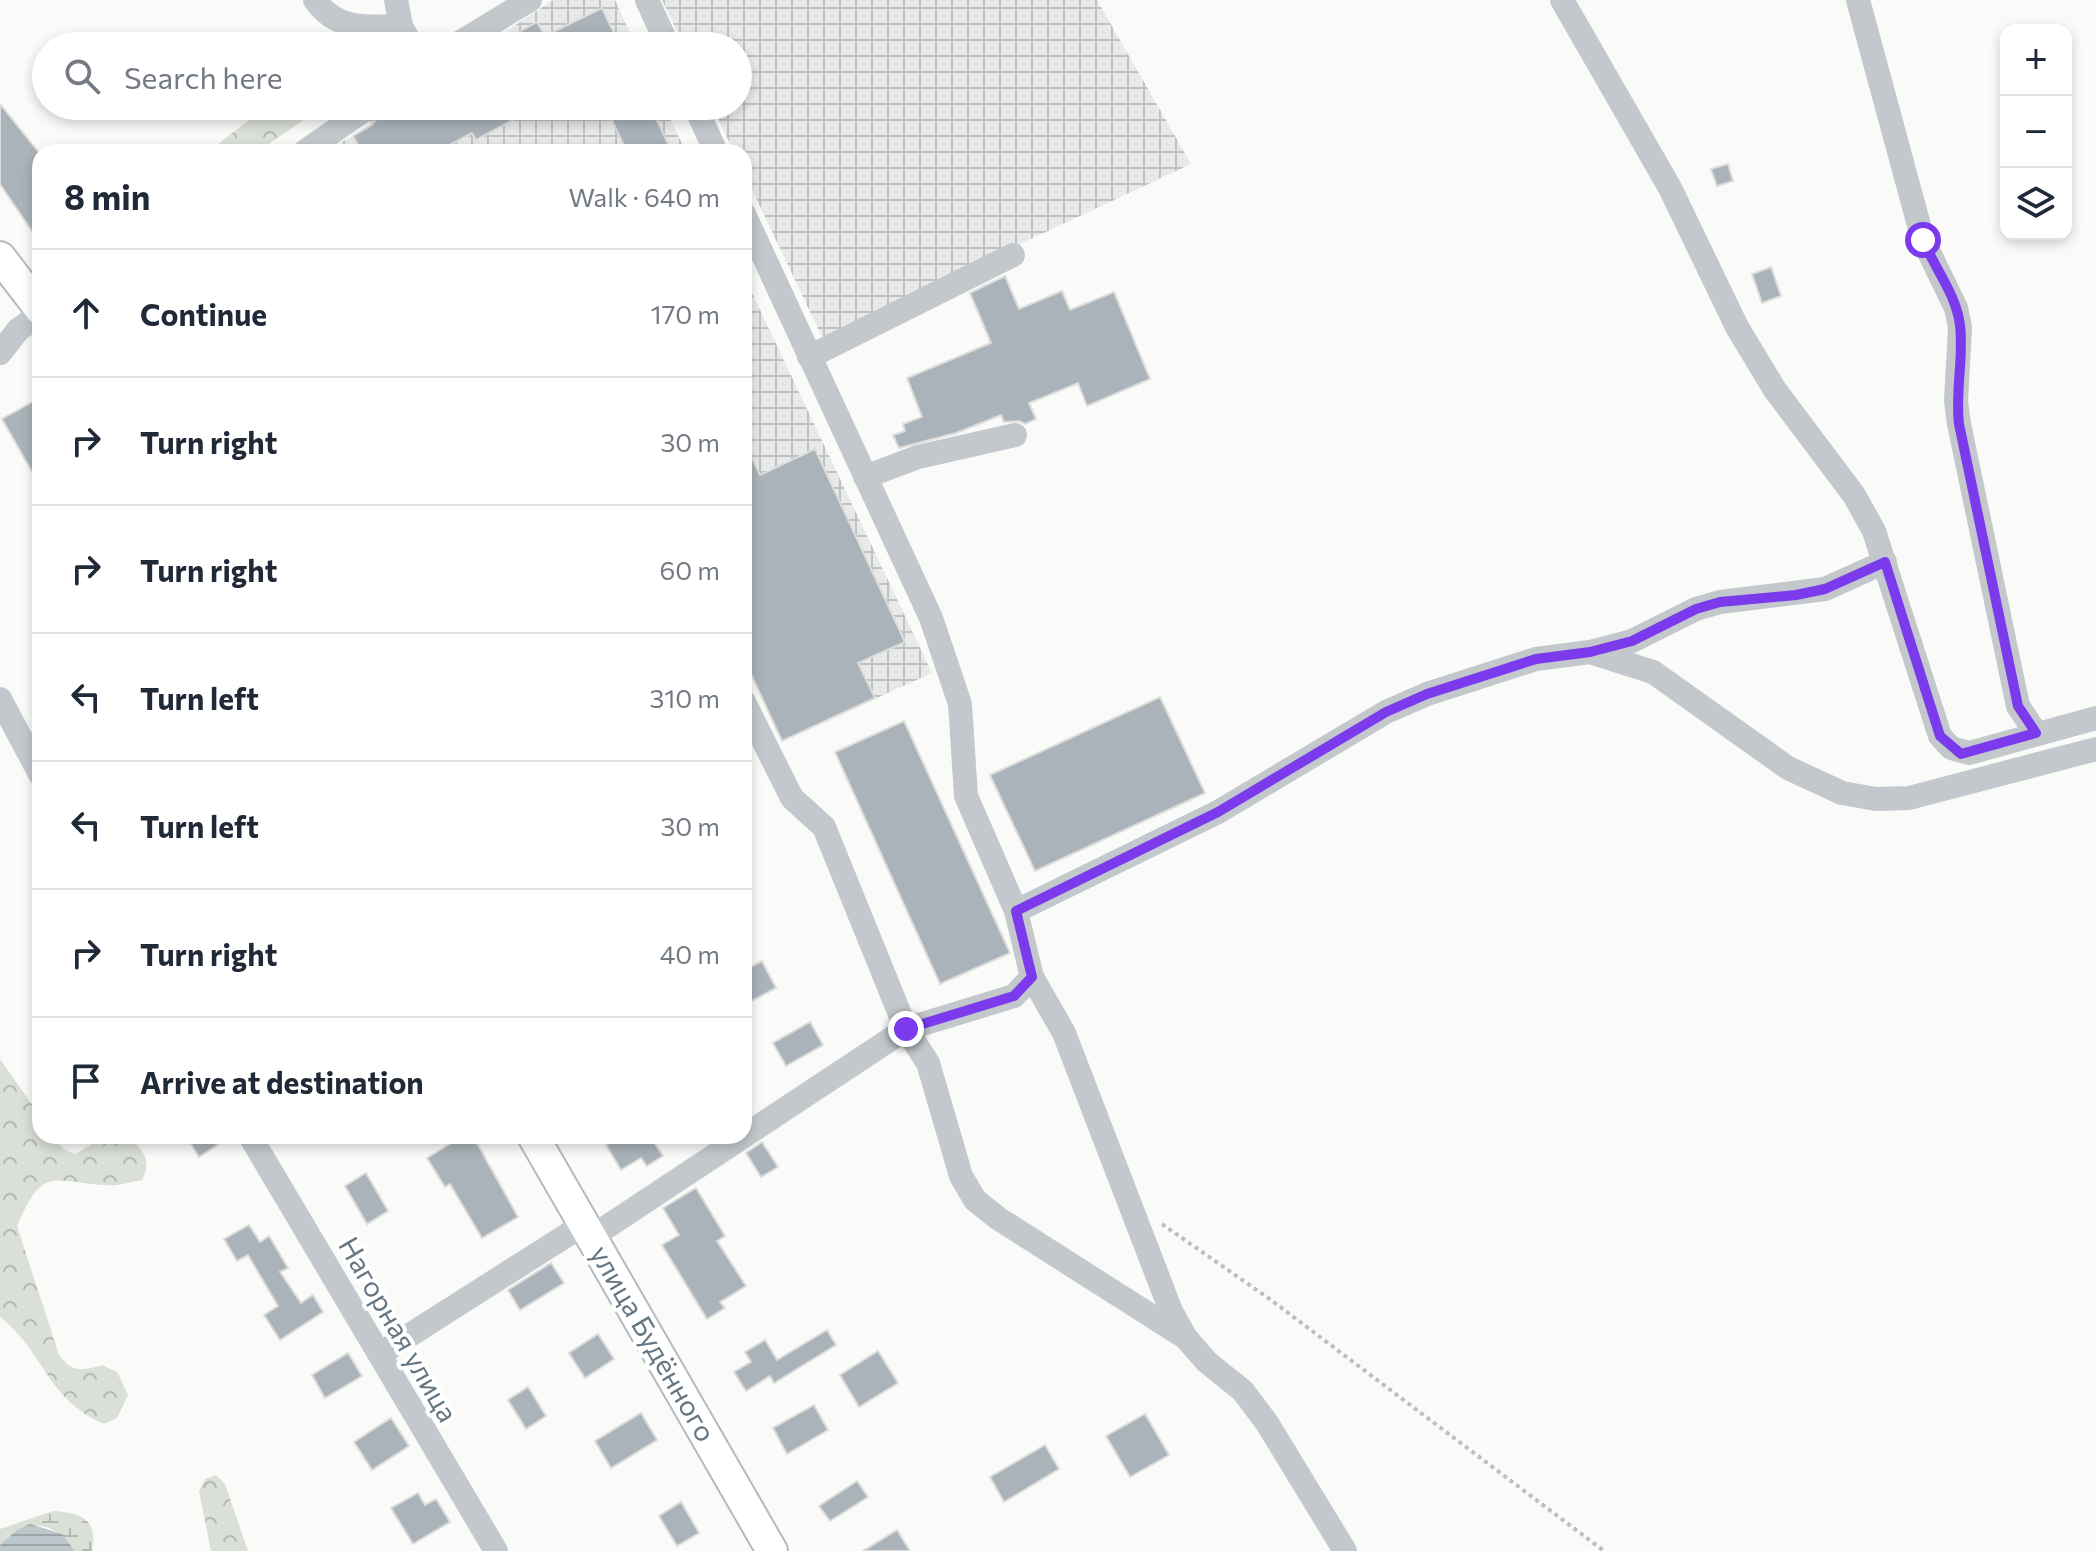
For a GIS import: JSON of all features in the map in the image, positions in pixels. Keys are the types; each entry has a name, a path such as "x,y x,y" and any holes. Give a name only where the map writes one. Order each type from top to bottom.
{"main road":[{"path":"0,257 32,300"},
{"name":"улица Будённого","path":"538,1144 590,1229 772,1551"}],"street":[{"path":"315,0 331,18 345,25 384,32"},
{"path":"396,0 405,32"},
{"path":"477,32 530,0"},
{"path":"647,0 662,32"},
{"path":"1562,0 1670,188 1737,327 1775,390 1854,495 1885,562 1940,736 1951,748 1969,753 2096,718"},
{"path":"1858,0 1923,240 1956,308 1960,327 1956,401 1959,424 2018,706 2036,733"},
{"path":"315,144 350,120"},
{"path":"701,120 712,144"},
{"path":"752,232 931,618 960,704 966,796 1016,911 1032,977 1064,1033 1171,1311 1186,1338 1207,1362 1243,1391 1259,1413 1345,1551"},
{"path":"809,357 1013,255"},
{"path":"0,353 32,318"},
{"path":"865,477 918,457 1015,435"},
{"path":"1016,911 1218,812 1386,712 1427,694 1536,659 1590,652 1632,641 1708,606 1825,589 1885,562"},
{"path":"931,618 956,628"},
{"path":"1590,652 1653,672 1788,768 1842,793 1876,799 1909,798 2096,749"},
{"path":"0,699 32,759"},
{"path":"752,718 792,798 824,827 906,1029 928,1063 961,1176 975,1200 999,1219 1186,1338"},
{"path":"752,1126 906,1029 1014,996 1032,977"},
{"name":"Нагорная улица","path":"255,1144 496,1551"},
{"path":"380,1354 590,1229 724,1144"}],"path":[{"path":"1130,1201 1271,1300 1604,1551"}],"shaded area":[{"path":"553,0 615,0 630,32 505,32"},
{"path":"662,0 1097,0 1191,164 822,337 752,190 752,144 730,144 719,120 752,120 752,32 677,32"},
{"path":"368,120 671,120 682,144 341,144 371,126"},
{"path":"752,293 932,673 782,741 752,676"},
{"path":"30,1524 62,1534 75,1551 0,1551 0,1545 17,1530"}],"green space":[{"path":"249,120 304,120 269,144 218,144"},
{"path":"0,1059 32,1105 32,1144 59,1144 75,1154 92,1144 135,1144 146,1161 142,1180 109,1185 60,1180 42,1186 34,1194 17,1226 59,1355 73,1368 102,1365 117,1372 128,1395 117,1418 104,1424 70,1402 27,1345 0,1317"},
{"path":"216,1475 225,1484 248,1551 211,1551 199,1491 205,1479"},
{"path":"53,1511 86,1520 93,1532 92,1551 75,1551 57,1532 39,1526 21,1530 0,1545 0,1529"}],"building":[{"path":"602,8 613,32 553,32"},
{"path":"537,22 543,32 519,32"},
{"path":"0,104 32,144 32,231 0,184"},
{"path":"376,120 512,120 476,140 472,133 451,144 358,144 353,136"},
{"path":"612,120 657,120 668,144 623,144"},
{"path":"1728,164 1733,181 1717,186 1711,169"},
{"path":"1771,267 1781,296 1762,303 1752,274"},
{"path":"1005,276 1019,309 1062,291 1070,310 1114,292 1150,379 1087,406 1078,383 1029,403 1036,419 1025,424 1019,421 1004,422 1001,415 956,433 899,448 893,435 905,431 903,424 922,417 907,378 991,343 970,293"},
{"path":"32,402 32,472 2,419"},
{"path":"815,449 905,642 858,663 875,698 782,741 752,676 752,458 760,475"},
{"path":"1160,697 1205,793 1035,871 990,775"},
{"path":"904,721 1010,953 940,984 835,752"},
{"path":"762,961 776,988 752,1001 752,966"},
{"path":"810,1022 823,1045 786,1066 773,1043"},
{"path":"762,1142 778,1167 761,1177 746,1153"},
{"path":"191,1144 219,1144 199,1157"},
{"path":"450,1144 477,1144 518,1217 482,1238 450,1184 445,1187 427,1158"},
{"path":"655,1144 663,1156 647,1166 641,1158 621,1170 606,1145"},
{"path":"366,1173 388,1211 367,1224 345,1186"},
{"path":"696,1188 725,1236 717,1241 746,1286 720,1302 725,1308 707,1319 662,1245 679,1235 663,1208"},
{"path":"249,1225 260,1242 269,1236 288,1268 280,1272 301,1303 313,1295 323,1312 280,1340 264,1315 278,1306 248,1255 237,1261 224,1239"},
{"path":"551,1263 564,1283 520,1310 508,1290"},
{"path":"827,1330 836,1345 774,1383 770,1376 746,1391 734,1372 751,1362 745,1352 765,1340 777,1360"},
{"path":"598,1334 614,1359 585,1378 569,1353"},
{"path":"878,1351 898,1383 859,1407 840,1375"},
{"path":"348,1353 362,1376 325,1398 312,1375"},
{"path":"528,1387 546,1416 526,1429 508,1400"},
{"path":"814,1405 828,1430 787,1454 773,1428"},
{"path":"641,1413 657,1440 611,1468 595,1441"},
{"path":"1145,1414 1169,1455 1130,1477 1106,1436"},
{"path":"391,1418 409,1446 372,1470 354,1442"},
{"path":"1045,1445 1059,1469 1004,1502 990,1477"},
{"path":"857,1481 868,1497 830,1521 819,1506"},
{"path":"418,1493 425,1505 436,1499 450,1522 413,1544 391,1508"},
{"path":"681,1502 699,1533 677,1546 659,1516"},
{"path":"897,1530 910,1551 863,1551"}],"route":[{"path":"906,1029 1014,996 1026,987 1032,977 1016,911 1218,812 1386,712 1427,694 1536,659 1590,652 1632,641 1696,609 1720,602 1825,589 1885,562 1940,736 1961,754 2036,733 2018,706 1959,424 1956,401 1960,327 1956,308 1923,240"}]}
